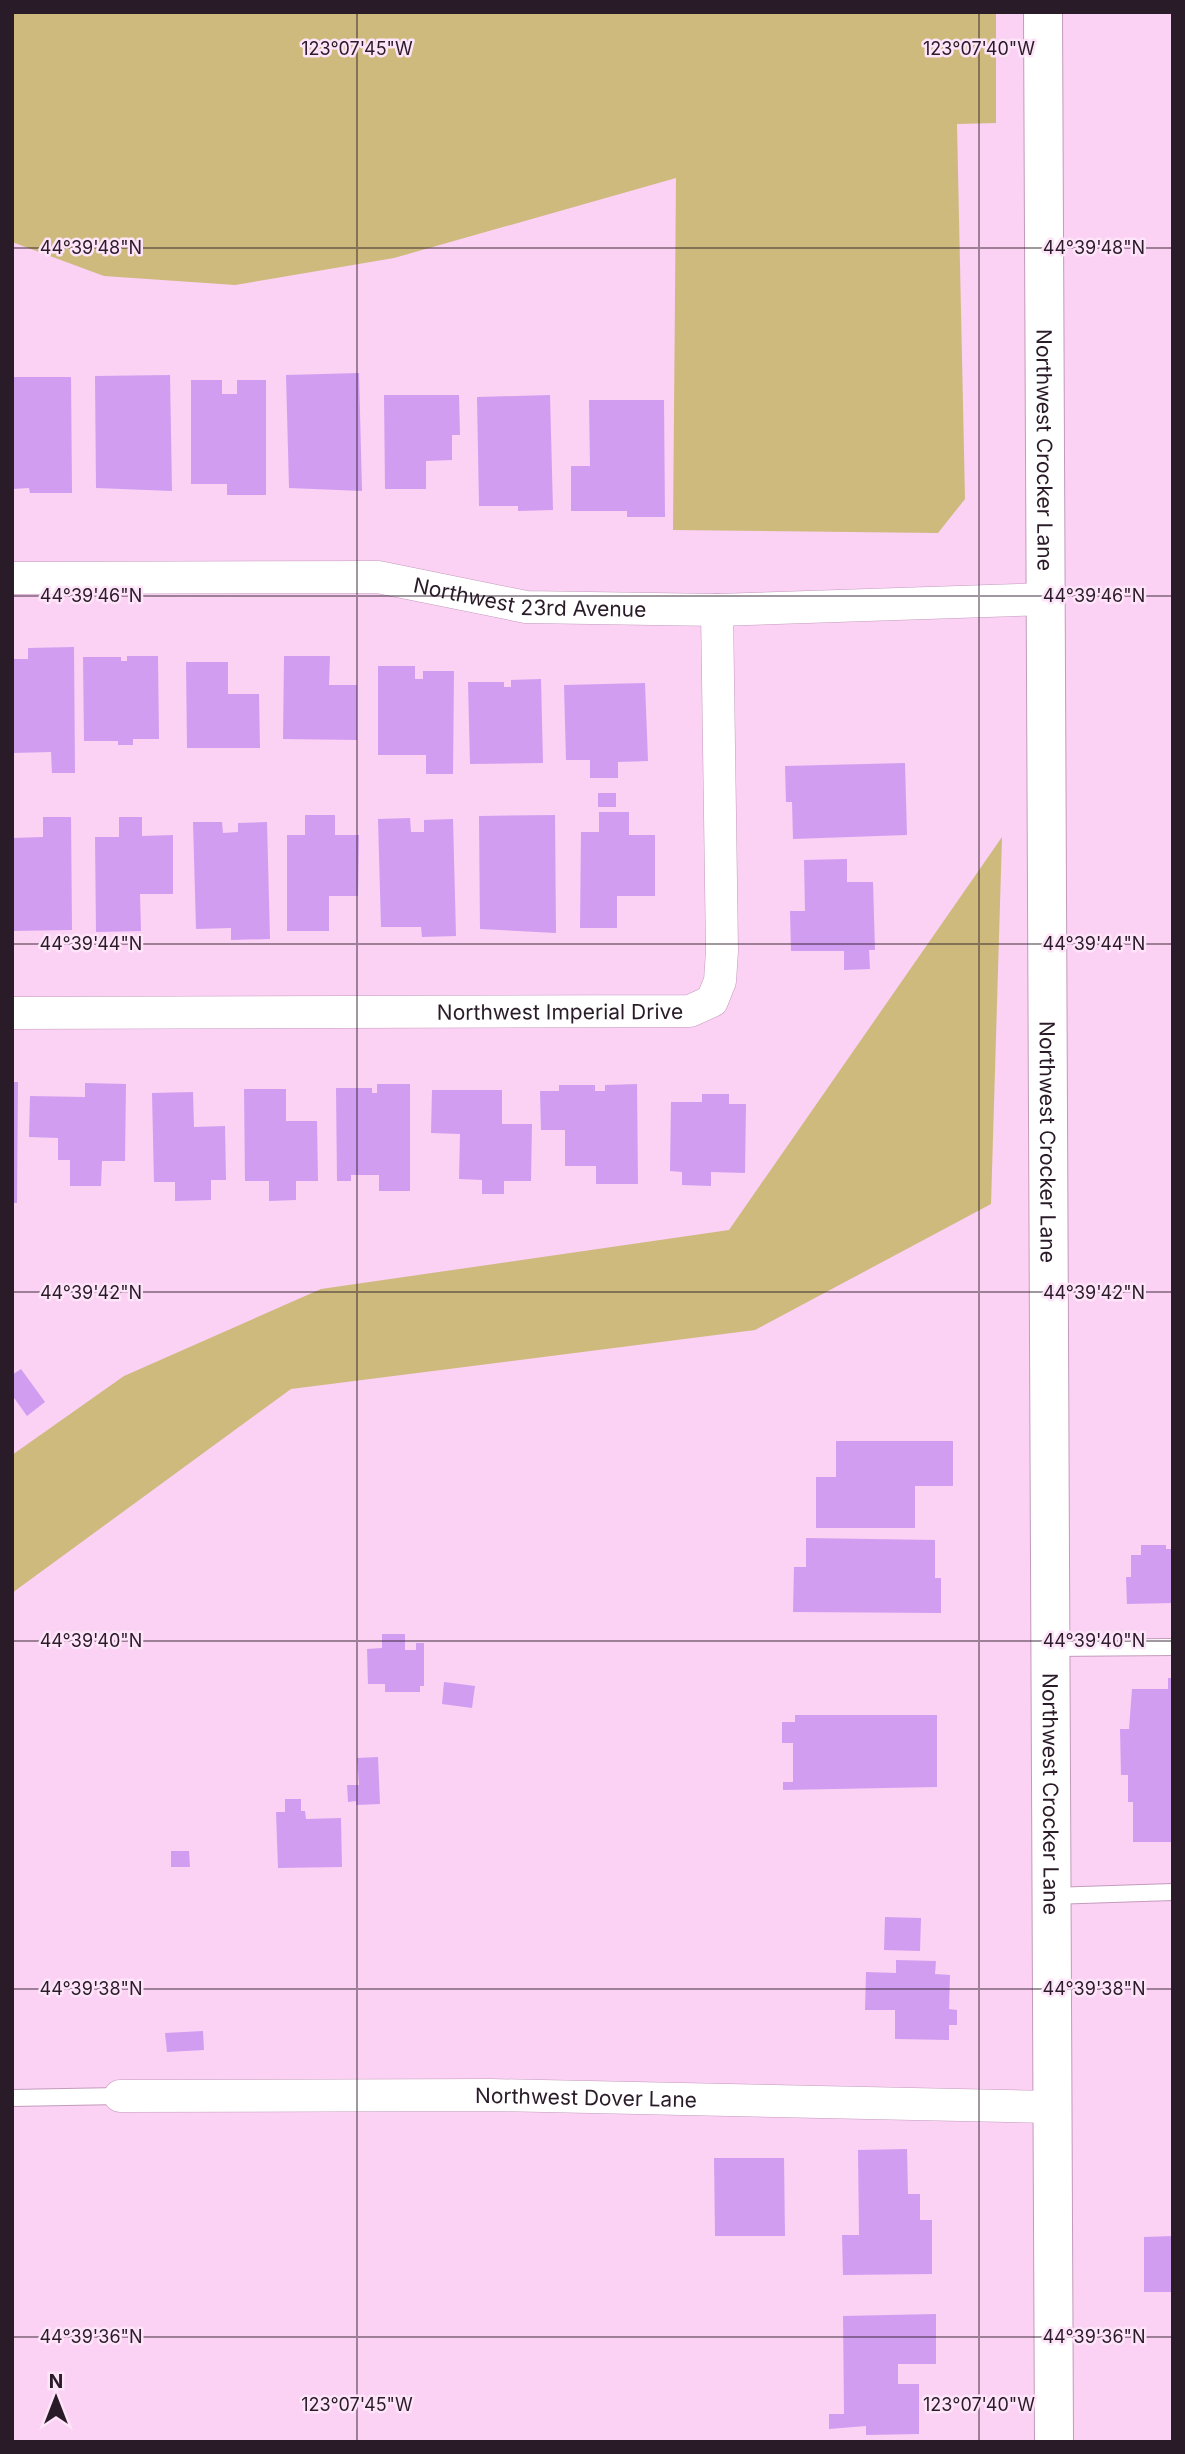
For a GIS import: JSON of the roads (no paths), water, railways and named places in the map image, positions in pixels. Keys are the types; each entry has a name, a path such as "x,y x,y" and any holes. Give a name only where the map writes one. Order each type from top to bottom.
{"street":[{"name":"Northwest Crocker Lane","path":"1043,12 1054,2442"},
{"name":"Northwest 23rd Avenue","path":"12,579 378,577 526,607 717,610 1047,598"},
{"name":"Northwest Imperial Drive","path":"12,1013 690,1011 712,1002 720,981 722,951 717,610"},
{"name":"Northwest Dover Lane","path":"120,2096 491,2095 1052,2107"}],"lane":[{"path":"1050,1648 1173,1647"},
{"path":"1051,1896 1173,1892"},
{"path":"12,2098 120,2096"}]}
